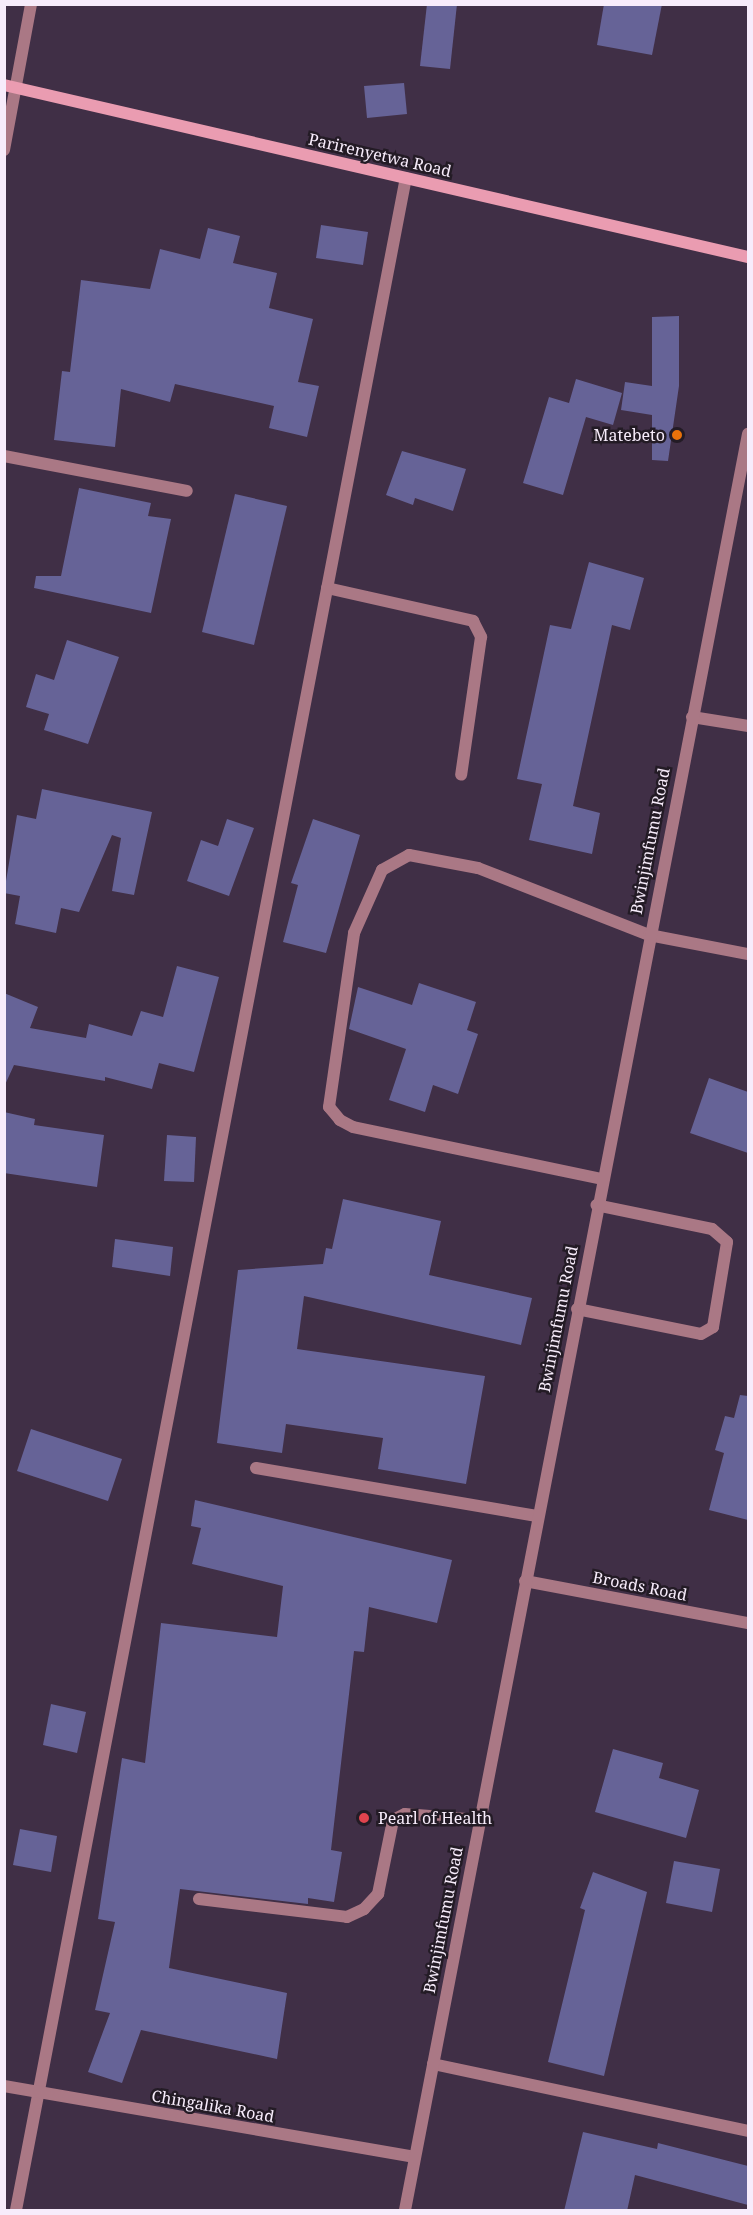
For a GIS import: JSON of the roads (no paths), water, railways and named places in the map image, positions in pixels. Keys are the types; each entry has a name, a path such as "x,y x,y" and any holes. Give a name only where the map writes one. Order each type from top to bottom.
{"main road":[{"name":"Parirenyetwa Road","path":"10,86 748,257"}],"street":[{"path":"4,150 10,86 31,4"},
{"path":"16,2211 406,178"},
{"name":"Bwinjimfumu Road","path":"405,2211 596,1205 748,434"},
{"path":"4,456 187,491"},
{"path":"327,588 473,621 481,637 461,775"},
{"path":"692,717 748,726"},
{"path":"602,1179 354,1127 340,1120 329,1107 354,933 382,870 409,855 478,868 649,934 748,954"},
{"path":"577,1309 701,1334 713,1327 727,1242 712,1229 596,1205"},
{"path":"256,1468 537,1516"},
{"name":"Broads Road","path":"525,1581 748,1623"},
{"path":"199,1899 347,1917 364,1909 378,1894 393,1820 405,1814 479,1820"},
{"path":"433,2064 748,2131"},
{"name":"Chingalika Road","path":"4,2086 415,2157"}],"place":[{"name":"Matebeto","path":"677,435"},
{"name":"Pearl of Health","path":"364,1818"}]}
